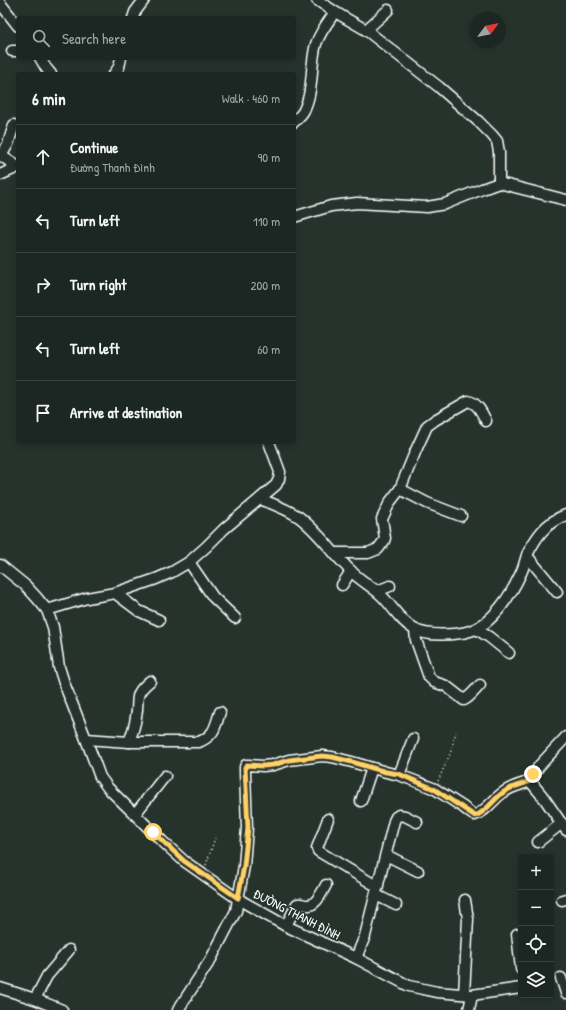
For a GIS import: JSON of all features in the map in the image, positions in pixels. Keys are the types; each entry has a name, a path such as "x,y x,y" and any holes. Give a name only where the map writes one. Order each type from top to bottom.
{"street":[{"path":"134,16 144,0"},
{"path":"317,0 366,30 439,88 492,135 497,142 498,147 499,183"},
{"path":"4,3 16,23"},
{"path":"366,30 388,10"},
{"path":"296,120 304,111 307,102 316,43 335,12"},
{"path":"41,60 49,72"},
{"path":"115,72 120,60"},
{"path":"14,126 8,144 0,155 16,166"},
{"path":"0,175 16,168"},
{"path":"296,215 331,206 357,204 427,207 444,204 499,183 566,200"},
{"path":"335,553 368,554 378,549 384,541 385,538 382,519 390,502 400,489 427,426 468,401 473,402 480,410 486,421"},
{"path":"47,610 87,598 116,592 156,579 189,562 224,529 276,486 280,472 269,444"},
{"path":"400,489 427,503 461,516"},
{"path":"260,499 289,511 299,517 319,536 351,571 377,591 403,621 415,630 433,634 450,634 478,630 490,637 509,653"},
{"path":"467,638 493,616 504,602 521,572 527,556 546,526 554,520 566,515"},
{"path":"527,556 557,592"},
{"path":"189,562 213,597 235,618"},
{"name":"ĐƯỜNG THANH ĐÌNH","path":"0,565 26,586 47,610 53,627 59,666 64,683 100,778 108,788 184,861 238,898 286,926 356,958 409,986 437,992 468,995 518,988"},
{"path":"342,585 351,571"},
{"path":"377,591 390,586"},
{"path":"116,592 138,611 159,620"},
{"path":"415,630 416,640 429,677 434,682 446,686 464,700 466,700 480,685"},
{"path":"129,742 136,716 138,693 141,688 150,681"},
{"path":"86,739 129,742 200,742 208,738 213,731 220,712"},
{"path":"178,1010 212,959 236,911 244,866 248,828 245,766 273,765 289,760 322,756 332,757 386,772 399,774 434,789 475,816 503,792 530,781 539,766 566,738"},
{"path":"399,774 413,739"},
{"path":"361,801 372,768"},
{"path":"135,814 165,776"},
{"path":"530,781 564,827 538,842"},
{"path":"356,958 365,936 394,821 399,815 405,816 417,822"},
{"path":"328,819 317,848 318,851 396,905"},
{"path":"386,855 418,871"},
{"path":"286,926 297,904 313,904 326,885"},
{"path":"465,900 468,919 469,1010"},
{"path":"517,934 520,962"},
{"path":"36,999 47,976 69,950"},
{"path":"559,978 566,993"},
{"path":"0,988 36,999 62,1010"}],"path":[{"path":"434,789 450,754 456,732"},
{"path":"202,874 215,838"}],"route":[{"path":"153,832 184,861 238,898 244,866 248,828 245,767 247,765 263,766 273,765 289,760 322,756 332,757 386,772 399,774 434,789 463,806 475,816 503,792 530,781 533,774"}]}
